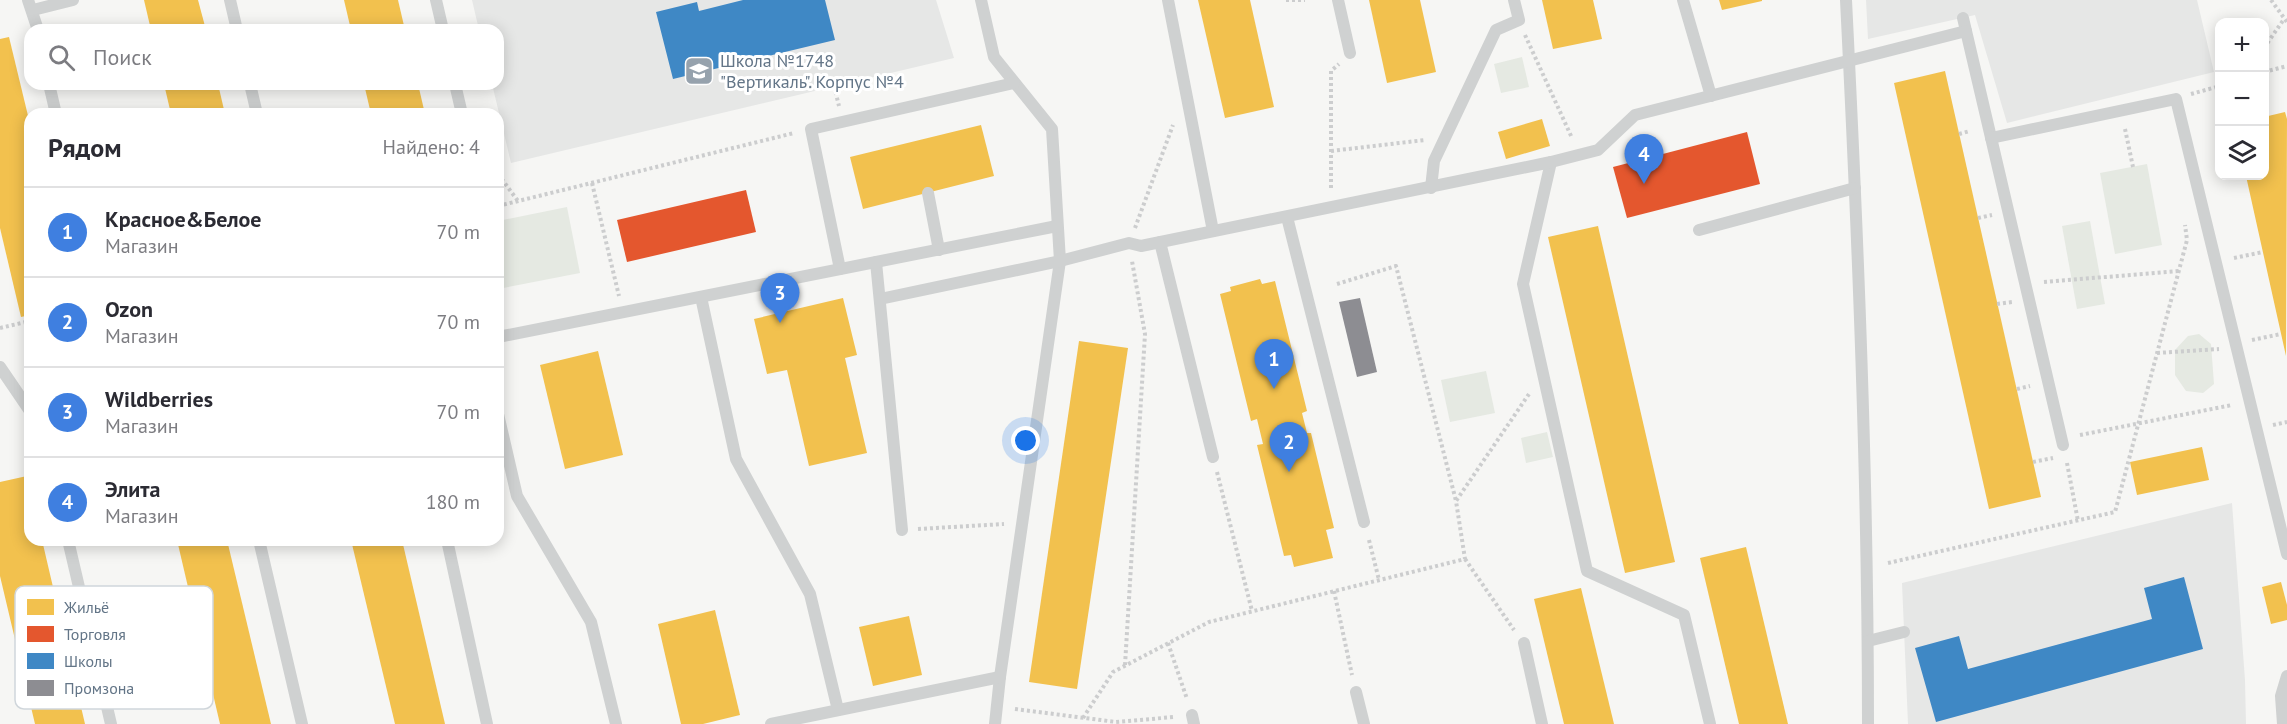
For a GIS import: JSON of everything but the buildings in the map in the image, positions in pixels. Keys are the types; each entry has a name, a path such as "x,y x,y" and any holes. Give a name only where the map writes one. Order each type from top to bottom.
{"lane":[{"path":"36,24 31,5 73,0"},
{"path":"230,0 236,24"},
{"path":"435,0 441,24"},
{"path":"981,0 994,57 1052,129 1060,261 1000,677 996,724"},
{"path":"1168,0 1213,231"},
{"path":"1338,0 1350,53"},
{"path":"1431,188 1434,161 1496,30 1519,20 1514,0"},
{"path":"1683,0 1711,96"},
{"path":"1846,0 1855,188 1868,641 1868,724"},
{"path":"880,299 1060,261 1129,243 1141,246 1431,188 1580,155 1598,150 1635,115 1849,59 1965,24 2062,442"},
{"path":"840,269 811,129 1014,83"},
{"path":"51,90 55,108"},
{"path":"251,90 256,108"},
{"path":"456,90 461,108"},
{"path":"1991,138 2176,99 2287,554"},
{"path":"1551,162 1523,284 1587,571 1684,615 1710,724"},
{"path":"1699,230 1855,188"},
{"path":"928,193 939,250"},
{"path":"1287,217 1364,522"},
{"path":"504,336 1058,226"},
{"path":"1160,242 1213,457"},
{"path":"876,262 902,530"},
{"path":"701,297 736,459 810,594 838,710"},
{"path":"0,367 24,402"},
{"path":"504,440 517,496 591,622 616,724"},
{"path":"69,546 79,586"},
{"path":"260,546 302,724"},
{"path":"448,546 487,724"},
{"path":"1868,641 1904,632"},
{"path":"1524,643 1542,724"},
{"path":"2283,724 2281,696 2287,676"},
{"path":"771,724 1000,677"},
{"path":"1356,692 1364,724"},
{"path":"107,709 111,724"}],"path":[{"path":"1286,0 1305,0"},
{"path":"2269,43 2285,21 2271,0"},
{"path":"1519,20 1580,155"},
{"path":"1331,208 1331,71 1350,53"},
{"path":"2269,71 2287,66"},
{"path":"2176,99 2215,87"},
{"path":"2121,110 2133,167"},
{"path":"1125,666 1145,334 1129,243 1173,123"},
{"path":"504,204 811,129"},
{"path":"1331,152 1445,137"},
{"path":"504,182 518,201"},
{"path":"592,183 623,312"},
{"path":"1888,563 2115,512 2187,240 2185,219"},
{"path":"2216,262 2263,252"},
{"path":"1337,284 1396,266 1456,501 1465,559 1524,643"},
{"path":"2025,284 2179,271"},
{"path":"0,328 24,322"},
{"path":"2157,353 2236,345 2281,334"},
{"path":"1456,501 1543,374"},
{"path":"2078,521 2062,442 2139,422 2250,402"},
{"path":"1213,457 1252,611"},
{"path":"902,530 1022,522"},
{"path":"1364,522 1379,580"},
{"path":"1083,718 1113,672 1209,622 1465,559"},
{"path":"1334,591 1356,692"},
{"path":"997,707 1116,722 1193,720 1168,643"}],"shaded area":[{"name":"Школа №1748 \"Вертикаль\". Корпус №4","path":"472,0 936,0 954,58 511,163 504,134 504,108 498,108 493,90 504,90 504,24 478,24"},
{"path":"1866,0 2197,0 2214,72 2007,123 1975,15 1868,39"},
{"path":"1522,57 1529,87 1501,93 1494,64"},
{"path":"2147,164 2162,245 2115,254 2100,173"},
{"path":"567,207 580,273 504,288 504,220"},
{"path":"2090,221 2105,304 2077,309 2062,226"},
{"path":"2199,334 2211,344 2214,384 2203,393 2186,391 2175,375 2175,350 2188,336"},
{"path":"1486,371 1495,413 1450,422 1441,380"},
{"path":"1547,432 1553,457 1526,463 1521,438"},
{"path":"2232,503 2246,724 1908,724 1902,583"}],"place":[{"name":"Школа №1748 \"Вертикаль\". Корпус №4","path":"699,71"},
{"name":"Элита","path":"1644,184"},
{"name":"Wildberries","path":"780,323"},
{"name":"Красное&Белое","path":"1274,389"},
{"name":"Ozon","path":"1289,472"}]}
